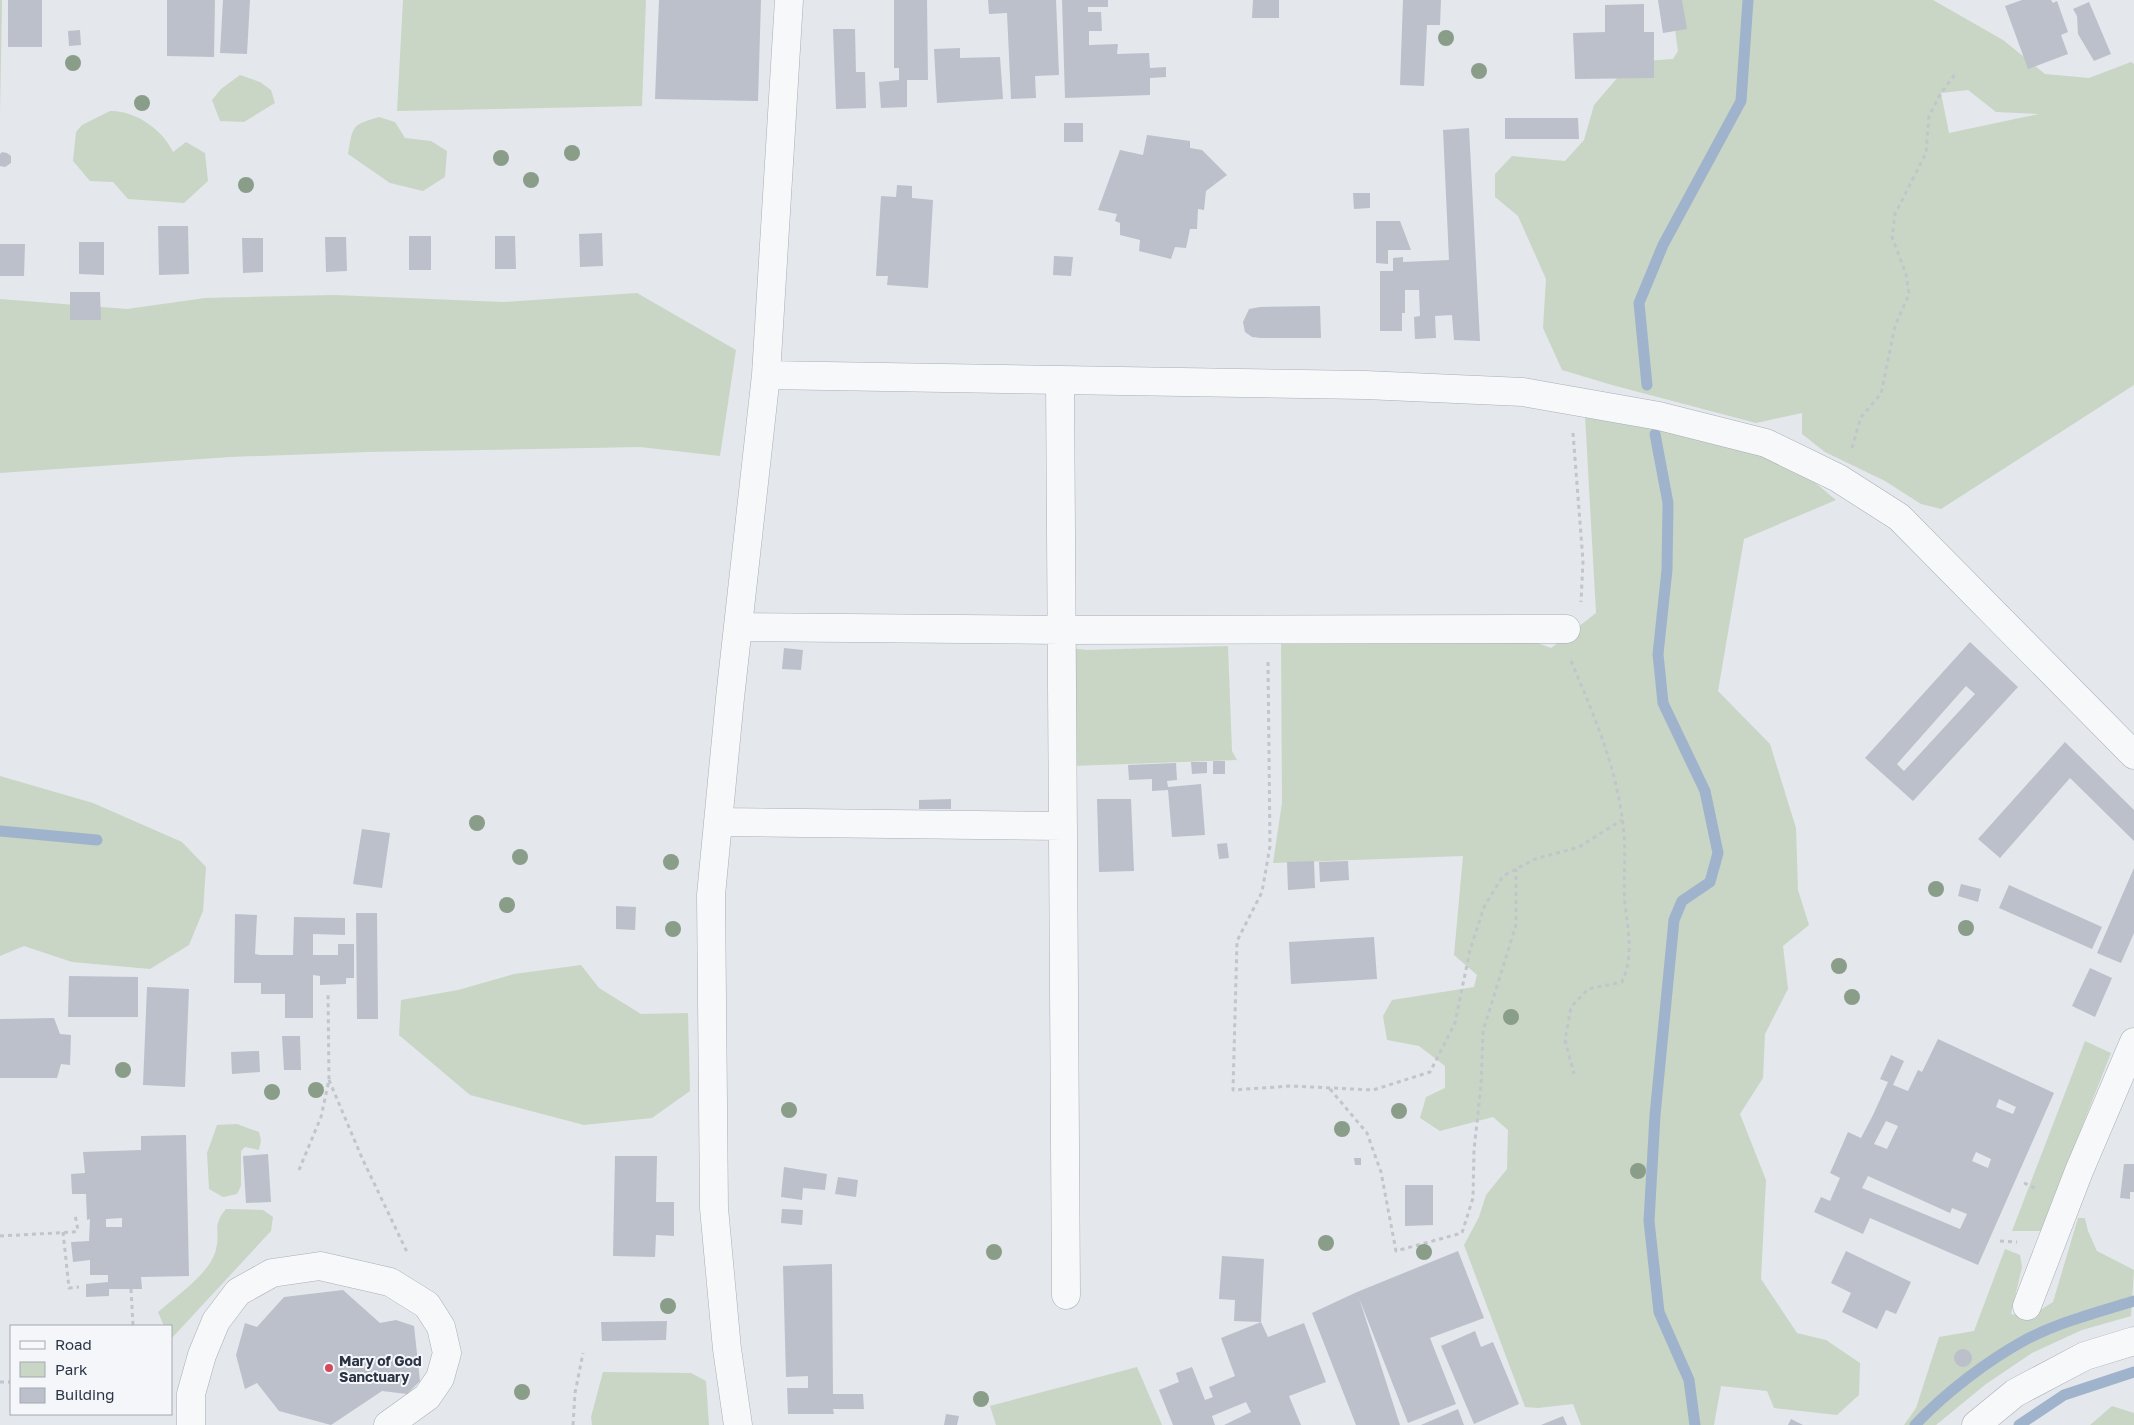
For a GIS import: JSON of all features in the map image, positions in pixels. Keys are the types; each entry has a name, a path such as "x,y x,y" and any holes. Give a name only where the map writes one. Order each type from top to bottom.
{"street":[{"path":"738,1425 727,1349 714,1208 711,895 766,375 789,0"},
{"path":"766,375 1375,385 1522,392 1659,416 1766,443 1838,478 1899,517 2134,754"},
{"path":"1060,380 1066,1295"},
{"path":"738,627 1062,630 1566,628"},
{"path":"718,822 1063,826"},
{"path":"2027,1306 2079,1170 2134,1042"},
{"path":"191,1425 191,1394 202,1356 216,1322 238,1292 272,1273 320,1266 390,1282 427,1305 442,1327 448,1353 440,1378 427,1397 388,1425"},
{"path":"1976,1425 2015,1393 2084,1356 2134,1341"}],"path":[{"path":"1838,478 1853,445 1861,417 1881,394 1895,326 1909,294 1906,274 1892,237 1895,214 1926,153 1929,116 1941,93 1956,73"},
{"path":"1571,400 1583,561 1581,606 1566,628 1569,656 1594,714 1615,778 1624,835 1625,903 1630,941 1628,970 1622,982 1588,989 1571,1007 1565,1040 1574,1074"},
{"path":"1268,629 1270,846 1262,892 1237,941 1234,1090 1291,1086 1373,1090 1430,1072 1455,1023 1470,950 1484,907 1503,876 1535,859 1579,847 1622,820"},
{"path":"1330,1088 1367,1133 1381,1172 1396,1251 1462,1233 1473,1198 1474,1150 1481,1085 1483,1031 1516,925 1516,869"},
{"path":"299,1170 321,1117 329,1080 328,992"},
{"path":"329,1080 362,1158 407,1254"},
{"path":"0,1236 74,1232 78,1230 75,1215"},
{"path":"62,1232 69,1288 80,1288"},
{"path":"131,1289 133,1325"},
{"path":"573,1425 575,1393 583,1353"}],"green space":[{"path":"0,0 2,0 0,115"},
{"path":"403,0 646,0 642,106 397,111"},
{"path":"1671,0 1933,0 2003,40 2045,74 2089,78 2131,62 2134,64 2134,385 1941,509 1921,504 1885,481 1825,452 1802,434 1802,413 1756,423 1562,370 1543,328 1546,279 1518,216 1495,197 1495,174 1512,156 1565,161 1584,140 1594,105 1631,62 1673,59 1678,51","holes":["1968,90 1996,112 2039,114 1949,133 1941,93"]},
{"path":"240,75 260,82 271,90 275,103 244,122 220,121 212,100 221,89"},
{"path":"110,111 129,114 147,123 162,136 173,152 186,142 205,153 208,181 184,203 128,199 113,182 90,181 73,161 76,132 82,125"},
{"path":"379,117 395,122 405,138 431,141 447,151 445,177 423,191 390,183 348,154 355,128 363,122"},
{"path":"637,293 736,350 720,456 640,447 368,452 230,457 0,473 0,299 127,309 205,298 335,295 503,302"},
{"path":"1585,415 1759,450 1796,467 1836,500 1744,539 1718,691 1770,744 1796,828 1798,890 1809,925 1783,946 1788,989 1765,1034 1763,1078 1740,1114 1766,1180 1761,1279 1797,1333 1826,1340 1860,1363 1859,1395 1837,1415 1774,1408 1767,1391 1721,1386 1714,1425 1581,1425 1573,1404 1538,1408 1525,1407 1464,1245 1479,1217 1486,1195 1507,1169 1508,1130 1493,1117 1440,1131 1420,1118 1426,1097 1445,1088 1445,1066 1419,1046 1387,1040 1383,1016 1392,1000 1474,987 1477,975 1454,955 1463,856 1273,863 1282,803 1281,641 1372,643 1535,642 1551,648 1596,613"},
{"path":"1228,646 1232,751 1237,760 1072,766 1069,648 1087,650"},
{"path":"0,776 93,803 182,842 206,867 203,911 189,945 150,969 72,962 24,946 0,956"},
{"path":"581,965 599,988 641,1014 688,1013 690,1091 652,1118 584,1125 470,1095 399,1035 401,1000 458,990 514,974"},
{"path":"2085,1041 2111,1053 2041,1231 2012,1231"},
{"path":"237,1124 259,1132 261,1140 259,1150 245,1147 241,1151 241,1186 237,1194 223,1197 209,1189 207,1153 217,1125"},
{"path":"226,1209 263,1210 273,1217 271,1231 172,1338 172,1325 164,1325 158,1312 192,1284 213,1258 221,1215"},
{"path":"2078,1218 2085,1218 2088,1231 2097,1251 2134,1270 2131,1316 2082,1330 2032,1353 1986,1384 1936,1425 1904,1425 1916,1408 1939,1337 1974,1331 2005,1249 2020,1255 2022,1267 2011,1314 2029,1317 2053,1302"},
{"path":"1137,1367 1162,1425 996,1425 990,1406"},
{"path":"603,1372 691,1373 706,1381 709,1425 592,1425 591,1417"},
{"path":"2112,1406 2134,1413 2134,1425 2090,1425"}],"building":[{"path":"8,0 42,0 42,47 8,47"},
{"path":"167,0 215,0 214,57 167,56"},
{"path":"223,0 250,0 247,54 220,53"},
{"path":"659,0 761,0 758,101 655,99"},
{"path":"894,0 927,0 928,80 907,80 907,107 881,108 879,82 899,80 899,68 894,68"},
{"path":"988,0 1056,0 1059,75 1035,76 1036,98 1011,99 1007,13 989,14"},
{"path":"1062,0 1108,0 1108,7 1088,7 1088,12 1101,12 1102,31 1089,31 1089,45 1118,44 1117,54 1149,53 1150,68 1166,67 1166,77 1150,78 1150,95 1065,98"},
{"path":"1253,0 1279,0 1279,18 1252,18"},
{"path":"1403,0 1441,0 1440,25 1427,25 1424,86 1400,85"},
{"path":"1658,0 1682,0 1687,29 1663,33"},
{"path":"2022,0 2051,0 2053,3 2057,1 2068,32 2061,35 2068,54 2028,69 2005,6"},
{"path":"2089,2 2111,54 2094,61 2078,34 2077,16 2073,9"},
{"path":"1644,4 1644,32 1654,32 1654,78 1575,79 1573,33 1605,32 1605,5"},
{"path":"833,29 855,29 856,72 865,72 866,108 836,109"},
{"path":"80,30 81,45 69,46 68,31"},
{"path":"960,48 960,58 1000,57 1003,99 937,103 934,49"},
{"path":"1505,118 1578,118 1579,139 1505,139"},
{"path":"1064,123 1083,123 1083,142 1064,142"},
{"path":"1469,128 1480,341 1454,340 1452,315 1435,316 1436,338 1415,339 1414,317 1420,316 1419,290 1405,290 1405,313 1402,313 1402,331 1380,331 1380,271 1393,271 1393,258 1403,257 1403,262 1449,260 1443,130"},
{"path":"1147,135 1190,141 1190,148 1202,150 1227,175 1206,191 1204,210 1198,209 1197,229 1190,229 1186,248 1175,247 1171,259 1139,251 1140,240 1120,235 1120,223 1115,221 1117,214 1098,210 1120,150 1143,155"},
{"path":"2,152 11,156 11,163 5,167 0,166 0,154"},
{"path":"897,185 912,186 912,198 933,200 928,288 887,285 888,276 876,276 881,196 896,197"},
{"path":"1353,193 1370,193 1370,208 1354,209"},
{"path":"1376,221 1400,221 1411,250 1388,250 1388,264 1376,263"},
{"path":"158,226 188,226 189,274 159,275"},
{"path":"602,233 603,266 580,267 579,234"},
{"path":"409,236 431,236 431,270 409,270"},
{"path":"495,236 515,236 516,269 495,269"},
{"path":"325,237 346,237 347,271 326,272"},
{"path":"242,238 263,238 263,272 243,273"},
{"path":"79,242 104,242 104,275 79,274"},
{"path":"0,244 25,244 24,276 0,276"},
{"path":"1054,256 1073,257 1071,276 1053,275"},
{"path":"70,292 100,292 101,320 70,320"},
{"path":"1320,306 1321,338 1261,338 1252,337 1245,332 1243,322 1249,309 1260,307"},
{"path":"1970,642 2018,687 1913,801 1865,758","holes":["1966,686 1975,694 1904,771 1897,764"]},
{"path":"784,648 803,650 801,670 782,669"},
{"path":"2065,742 2134,810 2134,841 2070,778 2000,858 1978,839"},
{"path":"1213,761 1225,761 1225,774 1213,774"},
{"path":"1191,762 1207,762 1207,773 1192,774"},
{"path":"1176,763 1177,780 1167,781 1168,787 1201,784 1205,835 1172,837 1168,790 1152,791 1152,779 1129,780 1128,765"},
{"path":"951,799 951,809 919,809 919,800"},
{"path":"1097,799 1131,799 1134,871 1099,872"},
{"path":"362,829 390,833 382,888 353,884"},
{"path":"1227,843 1229,858 1219,859 1217,844"},
{"path":"1314,861 1315,888 1288,890 1287,862"},
{"path":"1348,861 1349,880 1320,882 1319,862"},
{"path":"2134,868 2134,933 2121,963 2097,953"},
{"path":"1961,884 1981,889 1978,902 1958,896"},
{"path":"2009,885 2102,927 2092,949 1999,908"},
{"path":"616,906 636,907 635,930 616,929"},
{"path":"356,913 377,913 378,1019 357,1019"},
{"path":"235,914 257,915 255,954 260,955 293,955 294,917 345,918 345,935 313,934 313,955 338,955 338,944 354,944 354,978 346,978 346,984 320,985 320,976 313,975 313,1018 285,1018 285,994 261,994 261,983 234,983"},
{"path":"1374,937 1377,979 1291,984 1289,942"},
{"path":"2090,968 2112,978 2095,1017 2072,1006"},
{"path":"69,976 138,977 138,1017 68,1017"},
{"path":"147,987 189,989 185,1087 143,1085"},
{"path":"54,1018 60,1034 71,1035 70,1065 61,1064 57,1078 0,1078 0,1019"},
{"path":"282,1036 300,1036 301,1070 284,1070"},
{"path":"1938,1039 2054,1093 1978,1265 1870,1218 1863,1234 1814,1212 1821,1197 1830,1201 1840,1178 1830,1173 1848,1132 1861,1138 1873,1115 1888,1082 1880,1079 1891,1055 1904,1061 1893,1085 1908,1091 1918,1070 1922,1072","holes":["1999,1099 2016,1107 2013,1114 1996,1107","1886,1121 1898,1126 1887,1149 1874,1144","1976,1152 1991,1159 1988,1168 1972,1161","1868,1176 1950,1213 1952,1208 1967,1214 1960,1229 1862,1188"]},
{"path":"259,1051 260,1072 232,1074 231,1052"},
{"path":"186,1135 189,1276 141,1277 142,1289 109,1289 109,1296 86,1297 86,1284 108,1282 108,1275 90,1275 90,1260 73,1262 71,1242 89,1241 90,1219 87,1220 86,1194 72,1194 71,1174 85,1173 83,1152 141,1150 141,1136","holes":["122,1218 122,1227 106,1227 106,1219"]},
{"path":"268,1154 271,1202 246,1203 243,1156"},
{"path":"615,1156 657,1156 656,1202 674,1202 674,1236 656,1235 655,1257 613,1256"},
{"path":"1354,1158 1361,1158 1361,1165 1355,1165"},
{"path":"2124,1164 2134,1164 2134,1192 2130,1192 2130,1199 2120,1198"},
{"path":"784,1167 827,1174 825,1190 803,1188 802,1200 781,1197"},
{"path":"838,1177 858,1180 856,1197 835,1194"},
{"path":"1405,1185 1433,1185 1433,1225 1405,1226"},
{"path":"782,1209 803,1210 802,1225 781,1223"},
{"path":"1458,1251 1484,1318 1430,1338 1456,1404 1408,1423 1359,1298 1400,1425 1356,1425 1312,1313 1357,1292"},
{"path":"1846,1251 1911,1282 1896,1314 1886,1310 1877,1329 1842,1312 1851,1293 1831,1283"},
{"path":"1222,1256 1264,1259 1261,1322 1234,1321 1235,1300 1219,1299"},
{"path":"832,1264 833,1394 863,1394 864,1409 833,1409 834,1414 788,1414 787,1388 808,1388 808,1376 786,1377 783,1266"},
{"name":"Mary of God Sanctuary","path":"343,1290 380,1323 396,1320 414,1326 420,1381 407,1394 382,1391 331,1425 279,1411 257,1383 245,1389 236,1355 245,1323 257,1327 284,1297"},
{"path":"667,1321 666,1340 602,1341 601,1322"},
{"path":"1261,1322 1268,1337 1304,1323 1326,1382 1289,1396 1301,1425 1224,1425 1251,1412 1246,1402 1212,1416 1215,1425 1173,1425 1159,1390 1179,1382 1176,1373 1192,1367 1205,1400 1213,1397 1209,1387 1235,1376 1221,1338"},
{"path":"1475,1331 1481,1347 1493,1342 1519,1404 1474,1424 1441,1346"},
{"path":"1963,1349 1969,1352 1972,1358 1969,1364 1963,1367 1957,1364 1954,1358 1957,1352"},
{"path":"1458,1409 1464,1425 1421,1425"},
{"path":"946,1414 959,1416 957,1425 944,1425"},
{"path":"1563,1416 1567,1425 1541,1425"},
{"path":"1791,1419 1803,1425 1788,1425"}],"waterway":[{"path":"1647,385 1639,303 1663,245 1741,101 1748,0"},
{"path":"1655,434 1668,503 1667,570 1658,654 1663,703 1705,791 1718,853 1710,882 1682,901 1674,920 1655,1115 1649,1221 1659,1312 1689,1380 1695,1425"},
{"path":"0,831 97,840"},
{"path":"1915,1425 1968,1378 1997,1357 2027,1339 2066,1322 2134,1301"},
{"path":"2019,1425 2064,1395 2134,1372"}],"place":[{"name":"Mary of God Sanctuary","path":"329,1368"}]}
